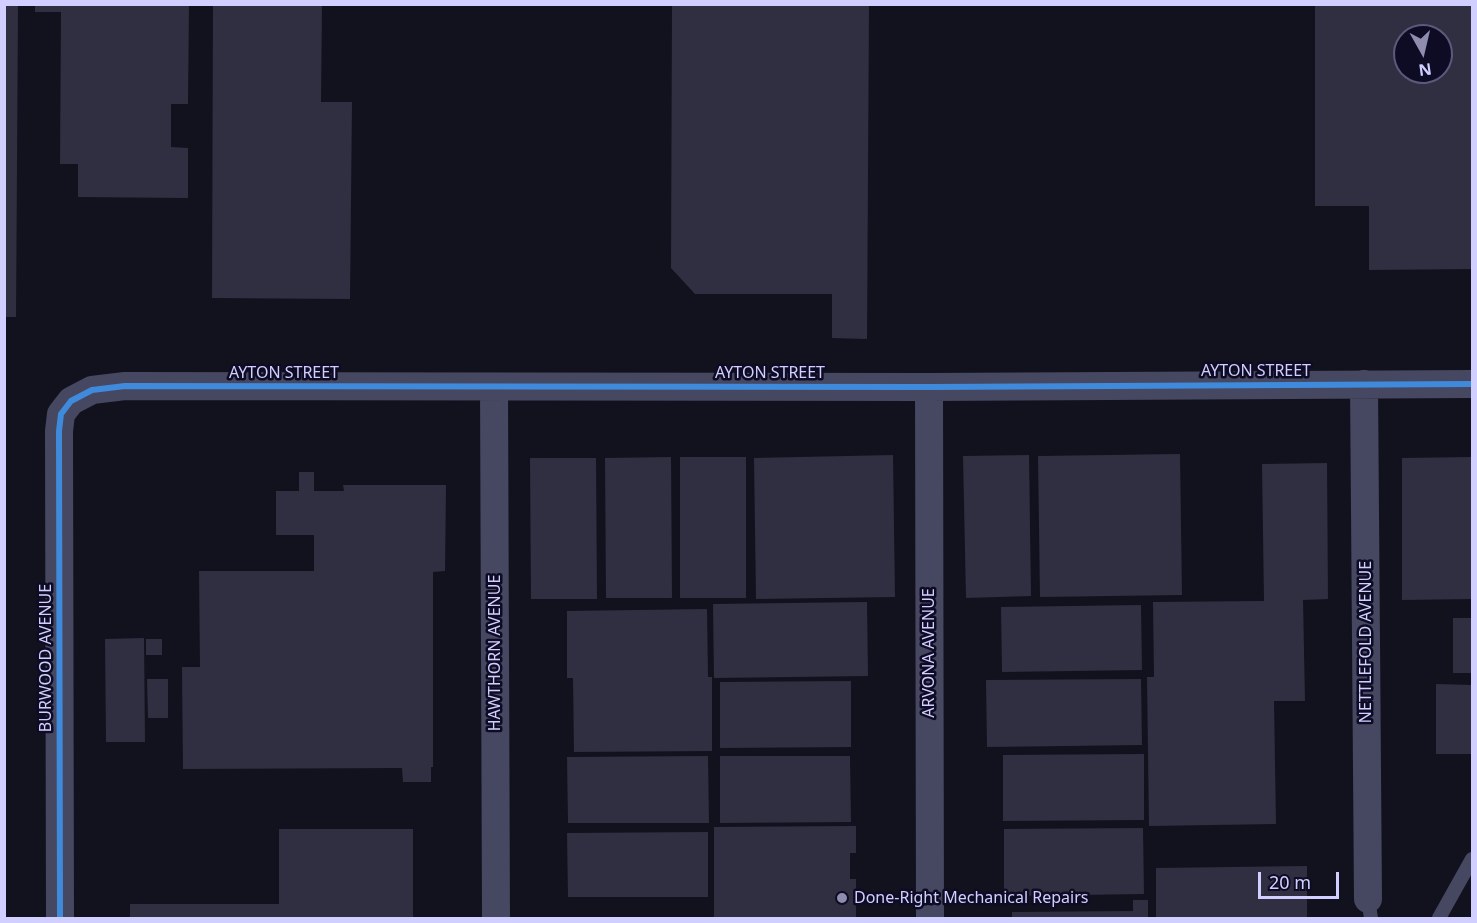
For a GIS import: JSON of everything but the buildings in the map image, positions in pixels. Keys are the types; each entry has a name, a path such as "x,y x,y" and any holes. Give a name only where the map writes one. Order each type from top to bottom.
{"street":[{"name":"NETTLEFOLD AVENUE","path":"1364,384 1370,909"},
{"name":"AYTON STREET","path":"71,401 92,390 125,386 929,387 1473,384"},
{"name":"HAWTHORN AVENUE","path":"494,387 496,918"},
{"name":"ARVONA AVENUE","path":"929,387 930,918"},
{"name":"BURWOOD AVENUE","path":"60,918 59,431 61,414 71,401"}],"lane":[{"path":"1439,918 1473,859"}],"cycle path":[{"path":"60,918 59,431 61,414 71,401 92,390 125,386 929,387 1472,384"}],"place":[{"name":"Done-Right Mechanical Repairs","path":"842,898"}]}
